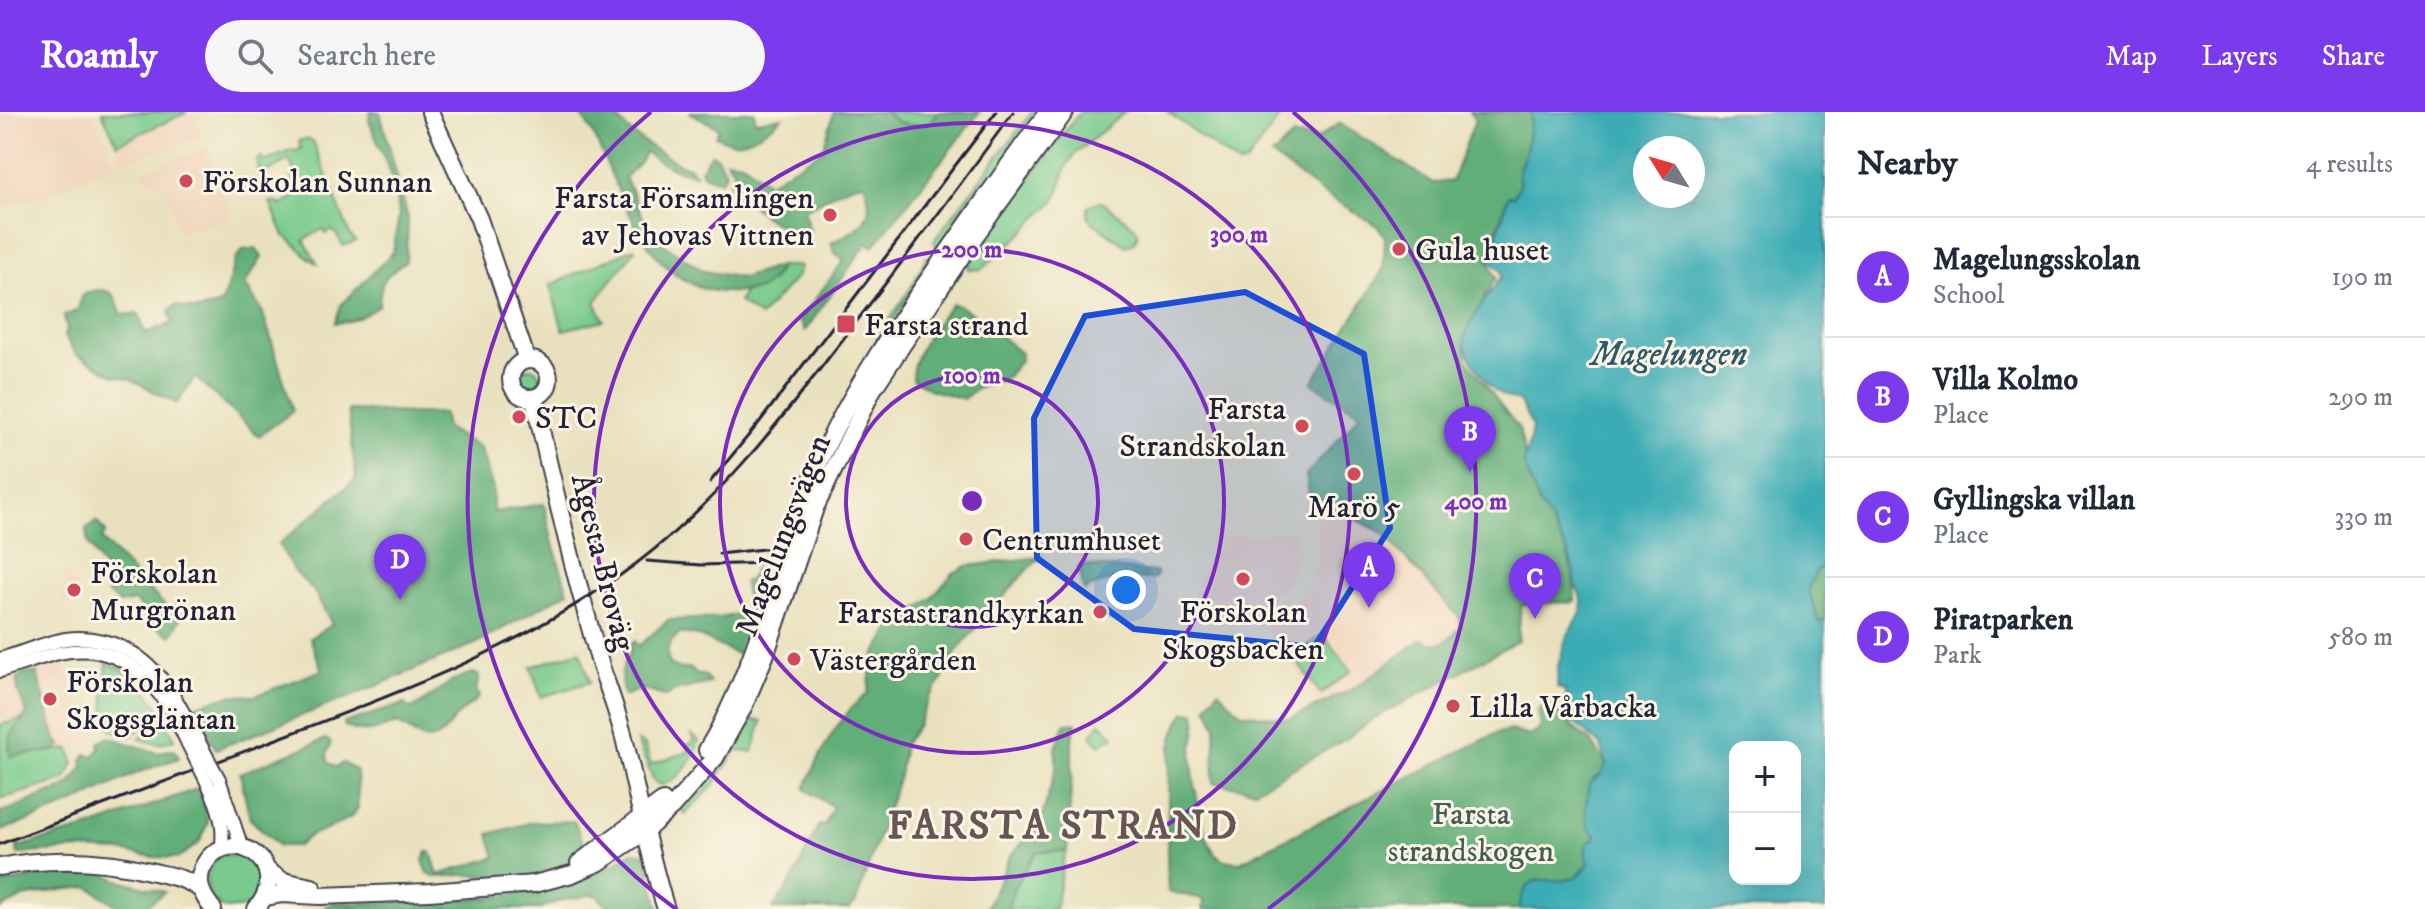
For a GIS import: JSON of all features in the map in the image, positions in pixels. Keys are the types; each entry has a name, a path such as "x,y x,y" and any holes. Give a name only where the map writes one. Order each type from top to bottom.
{"main road":[{"path":"430,112 479,219 527,360 543,365 549,376 547,387 534,398"},
{"name":"Magelungsvägen","path":"261,903 282,894 320,896 442,892 534,884 598,863 648,820 689,775 714,738 737,694 824,451 1048,112"},
{"name":"Magelungsvägen","path":"878,369 1065,112"},
{"name":"Ågesta Broväg","path":"527,360 514,367 510,382 518,395 534,398 585,606 648,820 668,909"},
{"path":"200,889 200,875 212,854 234,846 242,848"},
{"name":"Magelungsvägen","path":"242,848 261,859 268,871 283,881 341,893"},
{"path":"0,867 81,859 186,868 204,864"},
{"path":"128,865 185,879 200,889 213,909"},
{"path":"261,903 270,883 268,871"}],"street":[{"path":"0,659 66,639 98,640 124,647 138,655 158,672 178,701 193,742 242,848"},
{"path":"0,671 76,651 89,651 120,660 149,680 193,742"},
{"path":"214,783 224,834 221,849"}],"highlighted area":[{"path":"1245,292 1364,354 1390,528 1314,647 1134,629 1037,558 1034,418 1085,316"}],"shaded area":[{"path":"0,112 92,112 116,164 52,192 0,209"},
{"name":"Förskolan Sunnan","path":"195,115 203,137 123,163 116,145"},
{"name":"Förskolan Sunnan","path":"208,147 231,218 180,233 165,190 139,172"},
{"path":"1331,512 1358,520 1383,533 1459,617 1461,626 1453,637 1437,645 1430,645 1422,639 1353,689 1322,704 1264,627 1300,596 1308,584 1318,559 1316,519"},
{"name":"Förskolan Skogsbacken","path":"1271,532 1297,533 1298,555 1285,584 1244,618 1192,594 1200,574 1209,567 1213,554 1218,551 1220,541 1233,535 1259,536"},
{"path":"69,571 71,579 76,577 83,596 64,604 62,595 67,586 62,573"},
{"path":"58,664 67,670 94,737 83,745 71,747 75,764 66,780 19,798 0,801 0,681"}],"green space":[{"path":"102,112 186,112 186,113 117,144"},
{"path":"370,112 380,112 408,218 406,261 385,279 379,305 358,318 335,323 341,305 393,252 399,216 396,187 369,121"},
{"path":"579,112 614,112 635,136 689,167 695,174 675,169 645,152 625,177 644,220 666,246 704,271 742,278 780,266 772,280 752,291 707,290 683,280 663,263 632,219 596,140"},
{"path":"689,112 755,112 755,121 782,117 754,137 732,142 715,136 719,128"},
{"path":"834,112 886,112 900,122 916,125 928,124 937,112 980,112 873,247 867,243 805,331 799,321 844,260 835,253 831,243 858,227 868,214 868,195 864,183 840,190 803,211 810,230 805,238 773,222 745,199 729,182 735,172 726,160 742,162 768,183 823,150"},
{"path":"886,112 937,112 928,125 916,126 900,122"},
{"path":"1032,112 1041,112 942,249 936,246 934,241 937,236"},
{"path":"1080,112 1125,112 1075,154 1067,165 1053,202 982,269 970,270 968,267"},
{"path":"1168,112 1283,112 1246,163 1238,165"},
{"path":"1469,112 1532,112 1526,151 1518,173 1520,185 1514,196 1508,197 1487,258 1496,278 1486,294 1483,309 1469,326 1465,342 1466,358 1519,429 1524,463 1540,506 1567,551 1574,580 1575,602 1521,605 1518,641 1373,719 1348,738 1255,790 1213,783 1216,725 1207,706 1218,690 1241,713 1290,719 1353,689 1422,639 1433,644 1443,642 1461,626 1459,617 1383,533 1323,508 1309,495 1306,475 1361,414 1312,383 1383,270 1385,237 1378,226 1324,194 1272,156 1293,136 1319,138 1339,123 1433,183 1452,181 1475,120"},
{"path":"299,141 313,141 350,235 356,241 343,246 337,235 331,230 326,234 323,229 304,240 317,263 284,236 270,202 277,201 280,206 298,195 292,177 295,173 289,160 260,175 257,160 261,157 264,162 301,149"},
{"path":"711,154 716,156 726,172 721,181 705,176 700,170"},
{"path":"1102,202 1134,226 1138,235 1132,244 1126,246 1091,221 1088,207"},
{"path":"256,248 262,257 245,284 263,313 293,411 259,436 195,377 177,404 76,354 64,336 67,329 64,316 78,310 82,296 93,291 113,294 122,314 139,314 145,333 173,323 169,311 176,305 199,310 222,303 236,258 243,250"},
{"path":"634,248 595,302 604,320 563,330 550,285"},
{"path":"926,257 933,260 872,354 868,354 915,281"},
{"path":"780,266 800,266 797,276 760,317 739,302 744,292 762,287 770,281"},
{"path":"952,304 977,317 1021,353 1021,360 1002,382 982,386 964,399 931,390 913,379 915,361 920,351"},
{"path":"529,368 538,371 541,380 538,389 529,392 520,389 517,380 520,371"},
{"path":"348,410 443,413 446,428 480,448 493,489 493,512 544,504 568,592 477,643 216,749 193,706 231,695 255,696 322,670 310,638 332,624 314,591 294,571 279,544 356,479"},
{"path":"96,521 106,532 102,540 169,610 175,606 183,614 171,636 152,624 153,617 134,601 120,604 108,594 110,579 88,543 86,529"},
{"path":"1041,557 958,649 929,698 918,725 904,744 899,776 856,902 849,909 773,909 796,874 818,826 825,825 833,807 805,789 838,724 868,693 872,660 891,628 932,598 953,573 967,566"},
{"path":"1081,565 1155,572 1157,575 1154,579 1109,581 1084,591 1079,569"},
{"path":"1825,566 1825,620 1819,622 1808,588 1817,570"},
{"path":"754,569 770,570 746,649 741,655 694,635 679,634 668,647 670,664 681,669 690,668 696,674 706,676 710,683 674,691 666,697 642,689 624,696 622,673 631,651 628,648 635,641 639,646 668,620 741,614 745,603 744,582 750,579"},
{"path":"1323,634 1351,671 1321,694 1293,657"},
{"path":"580,651 590,682 541,697 531,667"},
{"path":"107,663 125,671 140,683 162,714 131,736 114,731 108,725 105,698"},
{"path":"24,673 37,673 55,737 61,745 54,751 10,756 11,736 27,713 18,691 17,679"},
{"path":"474,673 479,676 476,690 479,697 436,738 424,739 396,723 371,731 345,726 344,723 404,704 411,709 457,679"},
{"name":"Farsta strandskogen","path":"1553,704 1577,731 1590,740 1606,764 1602,774 1593,779 1595,839 1588,842 1585,852 1589,863 1576,878 1555,882 1521,909 1203,909 1204,899 1168,892 1170,756 1174,734 1185,712 1194,712 1197,716 1192,764 1206,836 1218,856 1227,861 1240,862 1497,733 1511,730 1529,736 1541,726 1538,711 1544,705"},
{"path":"25,718 12,735 10,755 70,749 74,763 65,780 0,799 0,725"},
{"path":"164,719 175,739 159,744 139,739 152,726"},
{"path":"749,720 762,721 753,752 736,751 713,786 685,814 679,807 738,726"},
{"path":"1066,723 1076,723 1072,740 1067,851 1036,852 1015,885 1007,909 986,909 1010,856 1036,829 1042,817 1056,768 1056,747"},
{"path":"1100,723 1114,736 1100,745 1091,736"},
{"path":"692,735 699,740 690,761 673,780 659,785 654,781 637,741 645,745 651,764 689,752 687,745 694,742"},
{"path":"109,737 158,753 174,749 179,758 139,772 58,810 0,831 0,812 68,785 83,766 82,760 86,754 94,756 100,748 99,743"},
{"path":"326,739 331,743 328,762 336,767 343,763 357,771 358,808 351,817 310,835 298,846 279,846 250,819 240,773"},
{"path":"199,788 208,823 199,843 178,858 78,849 18,854 17,847 88,828"},
{"path":"574,821 584,844 589,847 558,868 534,876 434,877 427,872 423,860 427,852 431,852 438,875 496,857 489,834 533,822"},
{"path":"1067,851 1055,909 1007,909 1015,885 1036,852"},
{"path":"633,852 646,854 659,909 611,909 595,894 538,909 325,907 332,903 468,899 536,890 601,871"},
{"path":"220,855 250,855 265,881 250,907 224,909 209,897 206,874"},
{"path":"62,871 101,872 118,880 165,892 142,909 122,909 89,887 23,897 0,909 0,884"}],"water":[{"name":"Magelungen","path":"1532,112 1825,112 1825,566 1817,570 1808,588 1819,622 1825,620 1825,909 1519,909 1524,892 1531,884 1539,880 1570,879 1580,874 1589,863 1585,852 1588,842 1596,835 1586,819 1589,784 1602,774 1606,764 1601,745 1565,712 1566,691 1557,687 1558,666 1566,638 1581,613 1582,599 1567,551 1540,506 1523,463 1532,426 1519,401 1504,396 1486,381 1472,361 1465,343 1473,318 1502,276 1490,261 1508,196 1514,196 1520,185 1518,173 1526,151"}],"railway":[{"path":"710,482 758,424 996,112"},
{"path":"0,844 426,681 556,617 637,563 697,511 777,423 1013,112"},
{"path":"719,554 772,548"},
{"path":"647,561 701,565 771,563"}],"place":[{"name":"Förskolan Sunnan","path":"186,181"},
{"name":"Farsta Församlingen av Jehovas Vittnen","path":"830,215"},
{"name":"Gula huset","path":"1399,249"},
{"name":"Farsta strand","path":"846,324"},
{"name":"STC","path":"519,417"},
{"name":"Farsta Strandskolan","path":"1302,426"},
{"name":"Villa Kolmo","path":"1470,472"},
{"name":"Marö 5","path":"1354,474"},
{"name":"Centrumhuset","path":"966,539"},
{"name":"Förskolan Skogsbacken","path":"1243,579"},
{"name":"Förskolan Murgrönan","path":"74,590"},
{"name":"Piratparken","path":"400,600"},
{"name":"Magelungsskolan","path":"1369,608"},
{"name":"Farstastrandkyrkan","path":"1100,612"},
{"name":"Gyllingska villan","path":"1535,619"},
{"name":"Västergården","path":"794,659"},
{"name":"Förskolan Skogsgläntan","path":"50,699"},
{"name":"Lilla Vårbacka","path":"1453,706"}],"district":[{"name":"FARSTA STRAND","path":"1063,824"}]}
